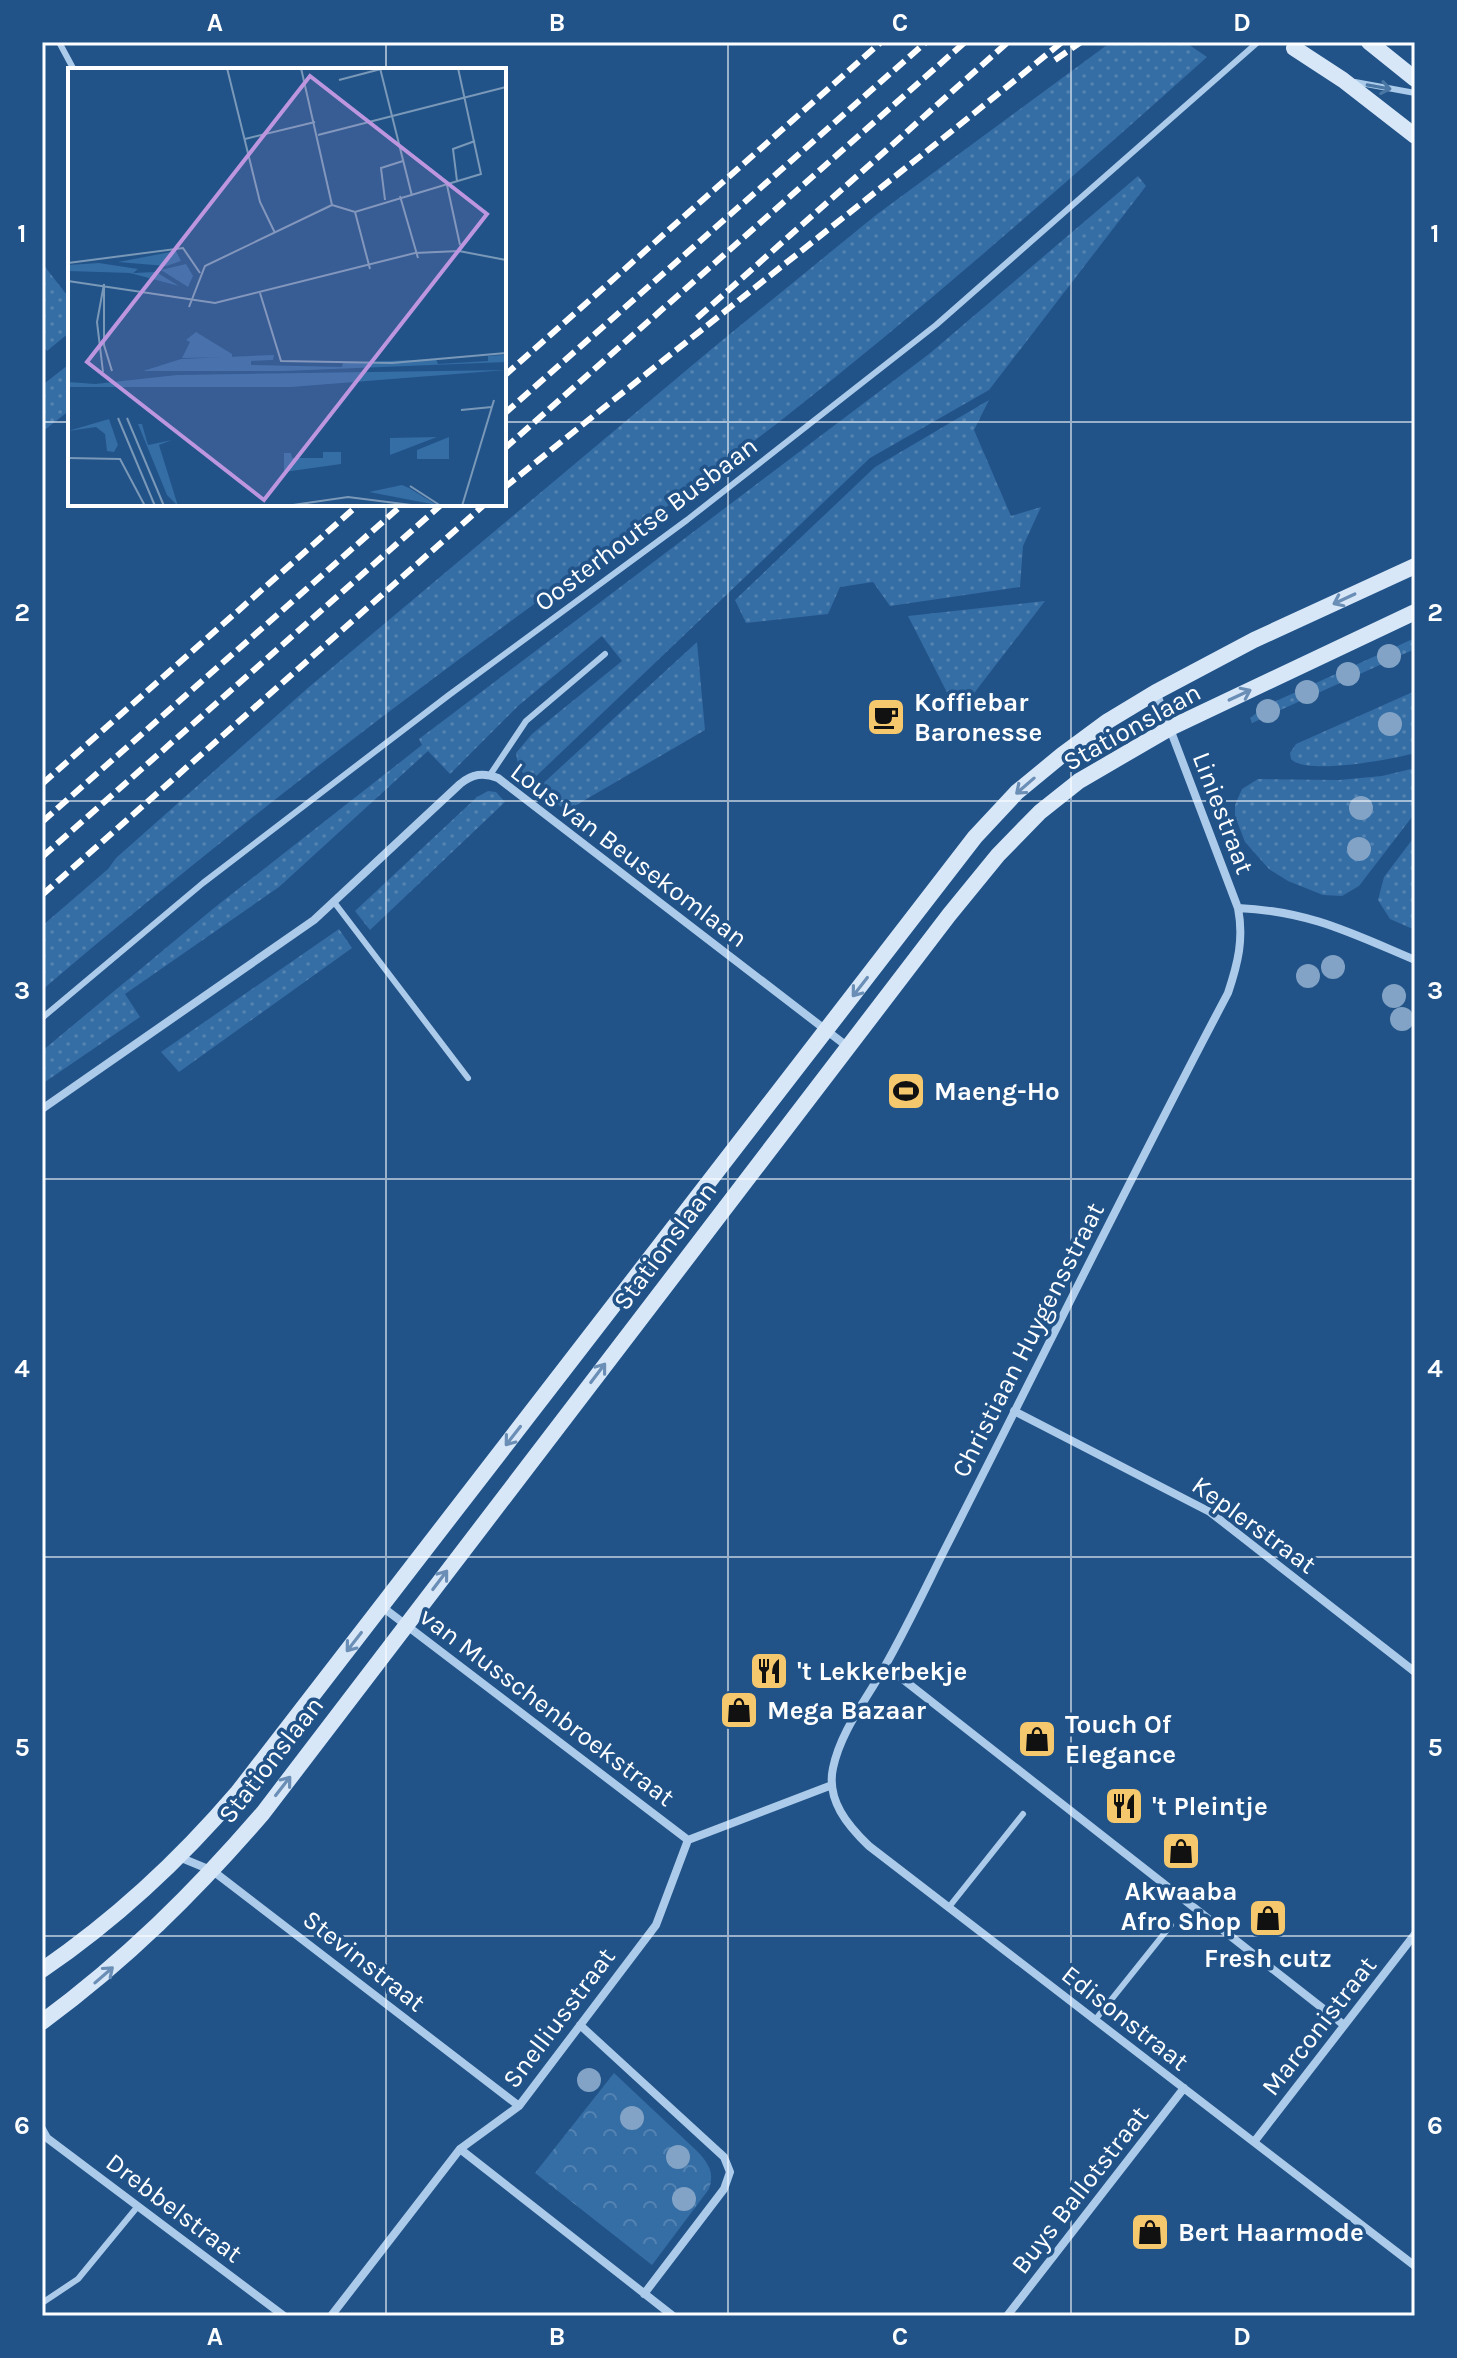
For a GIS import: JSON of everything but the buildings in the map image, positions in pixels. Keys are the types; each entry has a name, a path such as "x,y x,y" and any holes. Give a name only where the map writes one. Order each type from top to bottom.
{"main road":[{"path":"1369,42 1415,79"},
{"path":"1294,48 1343,80 1415,136"},
{"name":"Stationslaan","path":"42,1970 93,1932 179,1857 238,1792 975,837 1017,792 1108,721 1156,692 1254,640 1415,566"},
{"name":"Stationslaan","path":"42,2022 97,1982 154,1930 213,1871 263,1813 998,855 1040,812 1079,781 1170,728 1415,612"}],"street":[{"name":"Liniestraat","path":"1156,692 1238,908 1319,919 1415,960"},
{"name":"Lous van Beusekomlaan","path":"42,1109 314,920 460,784 469,777 490,775 510,787 848,1047"},
{"name":"Christiaan Huygensstraat","path":"832,1785 833,1766 847,1731 886,1666 1228,993 1239,961 1242,931 1238,908"},
{"name":"Keplerstraat","path":"1014,1411 1210,1512 1415,1672"},
{"name":"van Musschenbroekstraat","path":"381,1606 688,1840"},
{"path":"886,1666 1344,2025"},
{"path":"688,1840 832,1785"},
{"name":"Edisonstraat","path":"832,1785 849,1827 869,1846 1415,2266"},
{"name":"Snelliusstraat","path":"331,2316 460,2149 519,2106 656,1925 688,1840"},
{"name":"Stevinstraat","path":"179,1857 213,1871 519,2106"},
{"name":"Marconistraat","path":"1254,2142 1415,1934"},
{"path":"580,2025 724,2157 730,2172 724,2189 644,2294"},
{"name":"Buys Ballotstraat","path":"1007,2316 1184,2088"},
{"name":"Drebbelstraat","path":"42,2129 47,2138 284,2316"},
{"path":"460,2149 673,2316"}],"lane":[{"path":"59,42 73,68"},
{"name":"Oosterhoutse Busbaan","path":"42,1018 216,873 449,695 687,520 912,344 1258,42"},
{"path":"1343,80 1415,93"},
{"path":"490,775 526,721 605,654"},
{"path":"334,902 468,1078"},
{"path":"949,1907 1023,1814"},
{"path":"1095,2020 1171,1925"},
{"path":"42,2303 78,2279 138,2206"}],"green space":[{"path":"1111,42 1185,42 1207,57 889,334 779,422 312,770 42,990 42,926 108,869 116,858 309,687 714,347 876,215"},
{"path":"1138,176 1146,186 989,390 870,458 529,783 518,765 516,753 532,734 622,661 602,636 518,706 450,774 428,751 279,887 125,994 140,1017 42,1084 42,1051 214,908 422,745 419,739 929,354"},
{"path":"42,263 68,296 68,334 47,351 42,345"},
{"path":"68,365 68,412 42,432 42,380 45,383"},
{"path":"989,400 974,430 1011,516 1041,507 1023,546 1020,587 890,606 873,582 840,587 828,614 746,623 735,600 875,467"},
{"path":"1045,601 958,714 908,616"},
{"path":"1415,638 1415,649 1252,723 1250,718 1267,705"},
{"path":"697,642 705,730 566,811 538,788"},
{"path":"1415,691 1415,753 1331,766 1300,764 1291,759 1290,753 1296,744"},
{"path":"1415,768 1415,813 1359,886 1342,896 1323,895 1288,881 1269,869 1245,842 1235,816 1235,805 1242,789 1258,779 1339,780 1382,776"},
{"path":"488,791 496,792 505,802 370,930 355,911 477,797"},
{"path":"1415,836 1415,930 1390,919 1378,900 1384,877"},
{"path":"339,929 352,948 179,1072 161,1052"},
{"path":"614,2073 699,2153 711,2174 709,2189 652,2265 535,2173"}],"railway":[{"path":"506,374 881,42"},
{"path":"506,412 926,42"},
{"path":"506,447 965,42"},
{"path":"697,318 1008,42"},
{"path":"506,486 1062,42"},
{"path":"1055,60 1081,42"},
{"path":"42,784 357,506"},
{"path":"42,822 401,506"},
{"path":"42,857 440,506"},
{"path":"42,895 483,506"}],"place":[{"name":"Koffiebar Baronesse","path":"886,717"},
{"name":"Maeng-Ho","path":"906,1091"},
{"name":"'t Lekkerbekje","path":"769,1671"},
{"name":"Mega Bazaar","path":"739,1710"},
{"name":"Touch Of Elegance","path":"1037,1739"},
{"name":"'t Pleintje","path":"1124,1806"},
{"name":"Akwaaba Afro Shop","path":"1181,1851"},
{"name":"Fresh cutz","path":"1268,1918"},
{"name":"Bert Haarmode","path":"1150,2232"}]}
